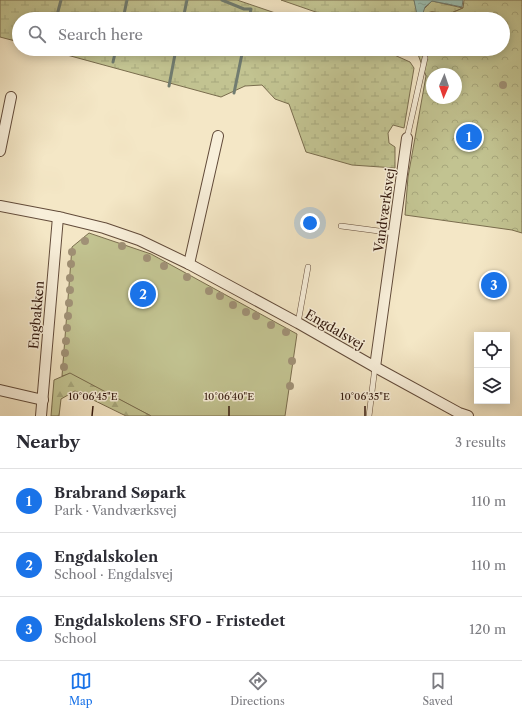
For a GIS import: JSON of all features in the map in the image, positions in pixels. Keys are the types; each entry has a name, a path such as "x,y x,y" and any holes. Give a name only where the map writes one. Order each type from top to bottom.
{"street":[{"path":"0,151 11,97"},
{"path":"189,264 218,136"},
{"name":"Vandværksvej","path":"374,367 407,138"},
{"name":"Engdalsvej","path":"0,206 58,217 104,228 139,240 189,264 298,323 374,367 459,413 468,416"},
{"name":"Engbakken","path":"41,416 58,217"},
{"path":"0,390 43,400"}],"lane":[{"name":"Vandværksvej","path":"407,138 425,58"},
{"path":"342,226 394,233"},
{"path":"298,323 308,267"},
{"path":"369,416 374,367"}],"green space":[{"path":"0,0 237,0 272,12 12,12 12,40 0,37"},
{"path":"281,0 414,0 417,12 316,12"},
{"path":"464,0 522,0 522,233 512,230 405,215 408,177 426,76 419,56 510,56 510,12 454,12 463,8"},
{"path":"432,1 463,8 454,12 421,12"},
{"path":"71,56 397,56 410,62 414,68 404,128 393,125 388,133 389,143 395,147 395,168 352,165 306,152 289,104 275,99 262,85 245,86 221,97"},
{"path":"89,233 151,254 297,334 285,416 151,416 70,374 62,376 72,247"},
{"path":"70,373 151,416 126,416 75,391 61,399 59,416 51,416 54,380"}],"water":[{"path":"414,0 463,0 462,7 432,1 425,7 423,12 416,12"}],"waterway":[{"path":"58,12 61,0"},
{"path":"124,12 127,0"},
{"path":"184,12 187,0"},
{"path":"222,0 244,9 251,9 250,12"},
{"path":"113,62 114,56"},
{"path":"169,86 175,56"},
{"path":"234,93 242,56"}],"place":[{"name":"Brabrand Søpark","path":"469,137"},
{"name":"Engdalskolens SFO - Fristedet","path":"494,285"},
{"name":"Engdalskolen","path":"143,294"}]}
